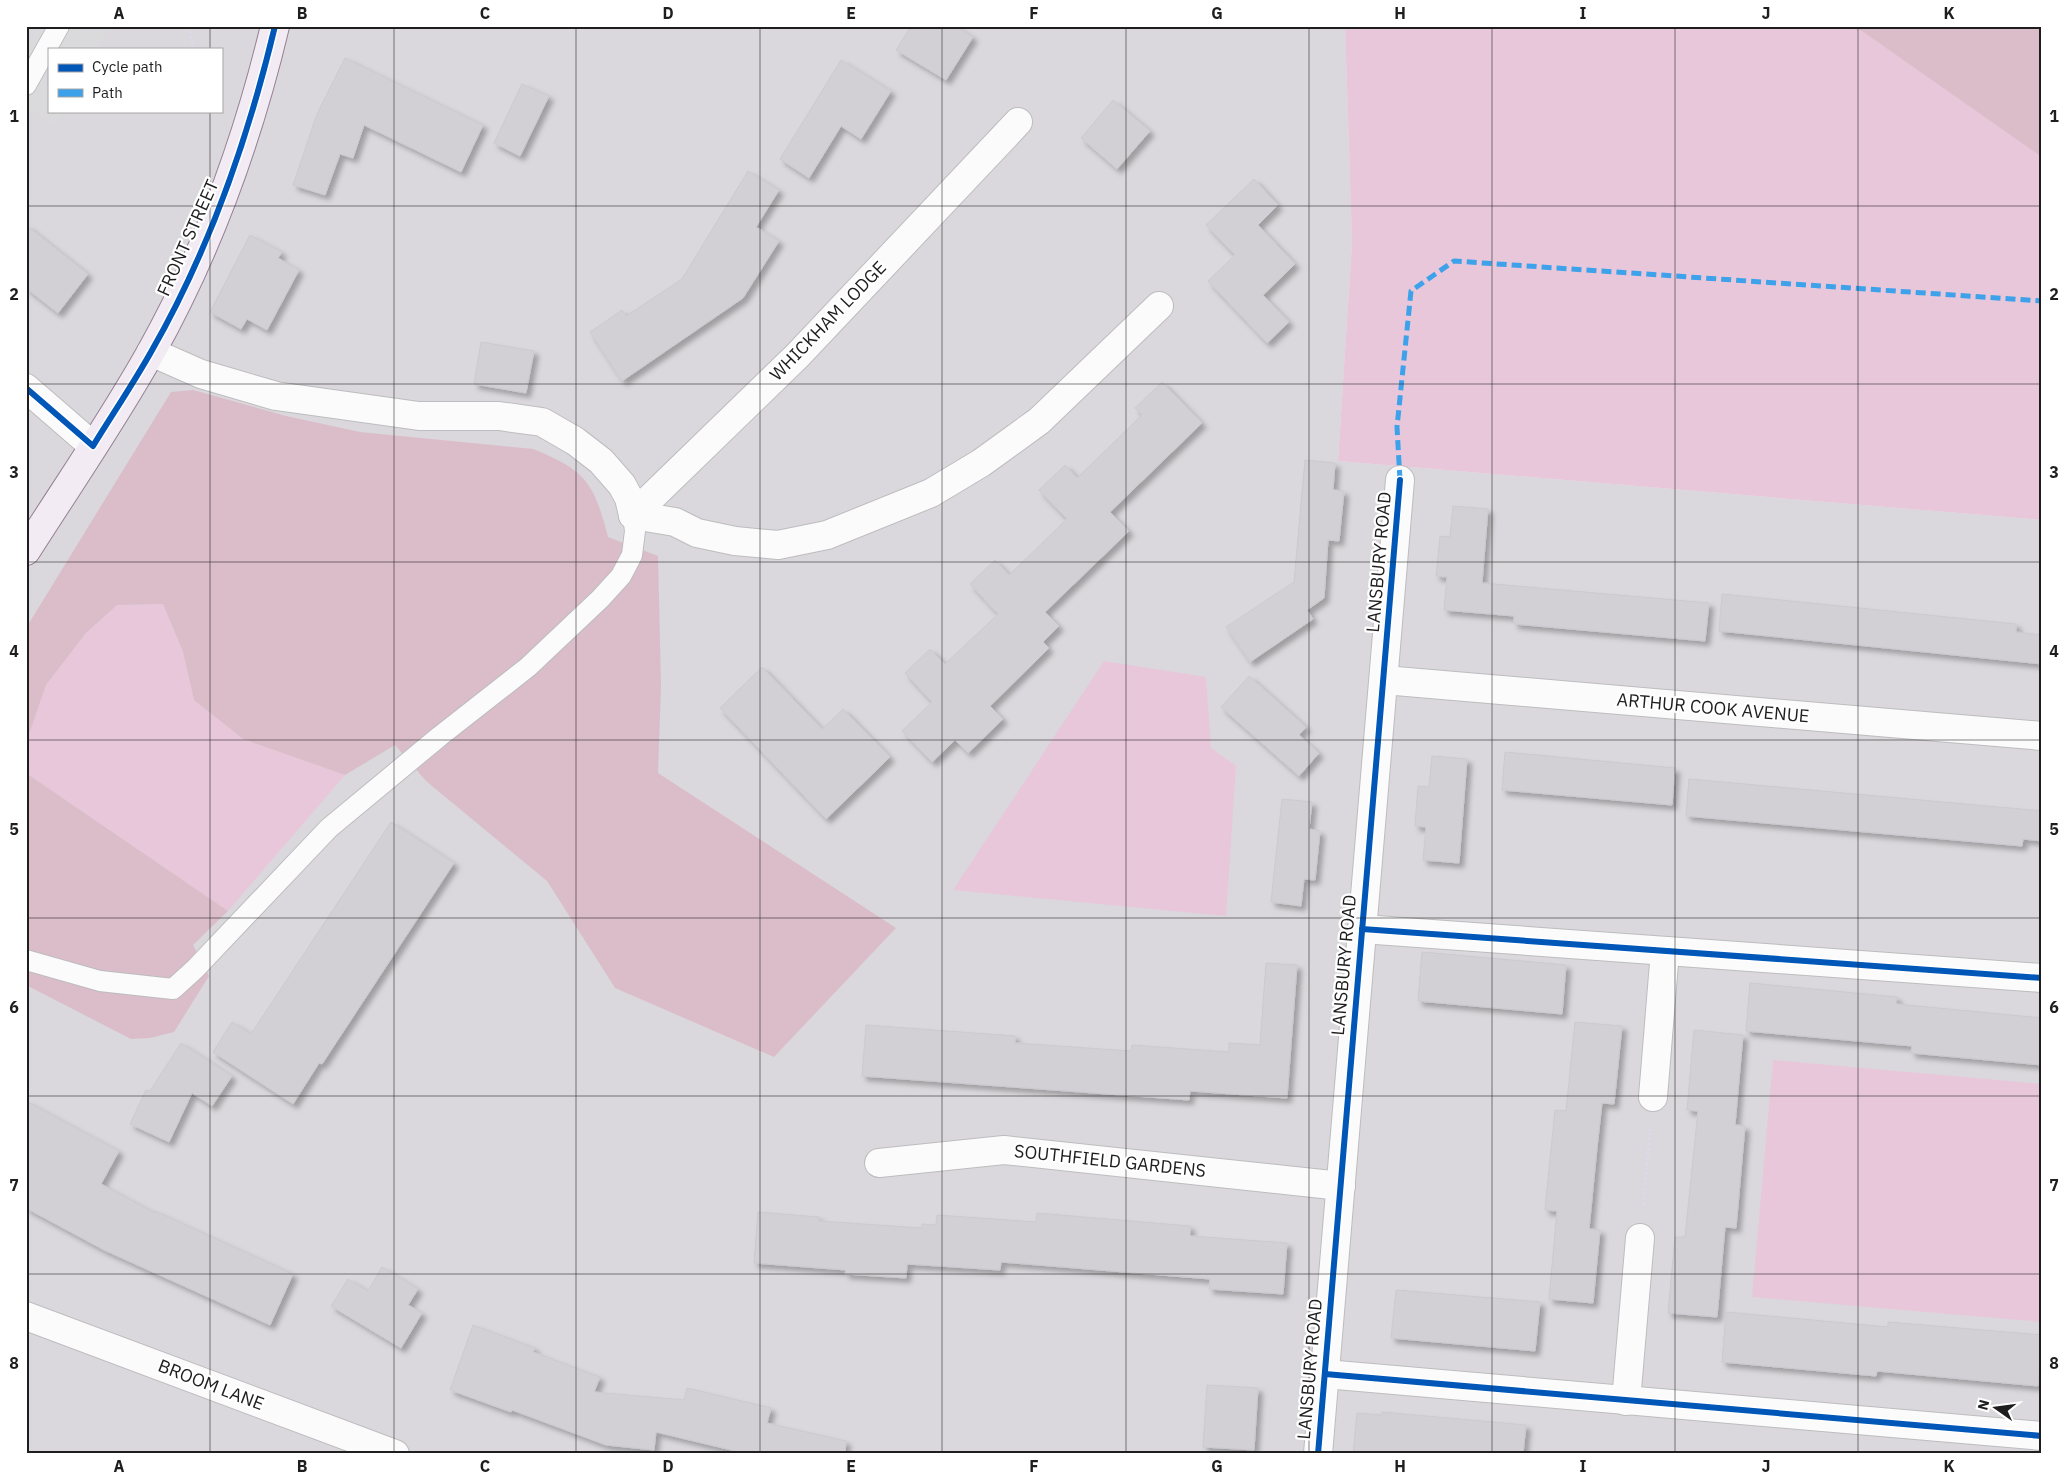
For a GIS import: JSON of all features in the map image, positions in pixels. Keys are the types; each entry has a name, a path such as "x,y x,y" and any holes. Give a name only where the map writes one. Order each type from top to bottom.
{"main road":[{"name":"FRONT STREET","path":"26,551 151,352 184,288 240,154 262,83 275,26"}],"street":[{"name":"WHICKHAM LODGE","path":"633,515 798,355 1018,122"},
{"path":"151,352 201,374 276,396 419,416 499,416 542,422 575,441 601,461 622,485 629,498 633,515 675,522 696,533 735,541 778,545 827,534 931,492 981,463 1039,421 1159,306"},
{"path":"26,388 93,446"},
{"name":"LANSBURY ROAD","path":"1318,1454 1400,480"},
{"name":"ARTHUR COOK AVENUE","path":"1384,680 2042,736"},
{"path":"1362,929 2042,978"},
{"path":"1653,1097 1665,951"},
{"name":"SOUTHFIELD GARDENS","path":"879,1162 1004,1150 1341,1186"},
{"path":"1626,1401 1640,1238"},
{"name":"BROOM LANE","path":"26,1316 395,1454"},
{"path":"1325,1374 1626,1401 2030,1442"}],"lane":[{"path":"26,85 59,26"},
{"path":"26,960 100,980 173,989 195,969 329,828 440,736 528,667 600,599 621,576 632,556 635,531 633,515"}],"path":[{"path":"190,26 193,48"},
{"path":"1640,1238 1653,1097"}],"shaded area":[{"path":"26,26 1345,26 1352,242 1338,461 2042,520 2042,1454 26,1454"},
{"path":"37,26 109,26 98,48 48,48 48,112 62,112 55,126 31,111 26,91 26,46"},
{"path":"1345,26 2042,26 2042,520 1338,461 1352,242"},
{"path":"1842,26 2042,26 2042,157 1862,31"},
{"path":"193,390 286,416 360,432 533,449 565,464 576,472 585,481 598,503 608,537 658,556 661,685 658,773 896,928 774,1057 615,988 547,881 426,781 395,745 345,775 243,739 194,700 183,652 163,604 117,605 86,633 46,685 26,743 26,628 171,392"},
{"path":"163,604 183,652 194,700 243,739 345,775 228,911 26,773 26,743 46,685 86,633 117,605"},
{"path":"1104,661 1206,677 1211,748 1236,766 1226,916 953,890"},
{"path":"26,773 228,911 193,945 209,976 174,1032 150,1038 131,1039 26,985"},
{"path":"1773,1060 2042,1084 2042,1322 1752,1297"}],"building":[{"path":"911,26 956,26 973,37 946,80 896,50"},
{"path":"345,58 483,125 461,172 364,125 353,158 340,154 325,195 293,185 317,114"},
{"path":"841,60 891,91 861,139 841,126 809,178 780,159"},
{"path":"522,84 549,96 520,156 494,143"},
{"path":"1113,100 1150,131 1117,169 1081,138"},
{"path":"748,171 779,190 756,227 779,241 743,298 622,381 590,332 622,310 626,316 682,279"},
{"path":"1254,179 1278,205 1258,225 1295,264 1263,295 1289,322 1267,343 1208,281 1235,255 1206,225"},
{"path":"26,225 88,274 58,313 26,288"},
{"path":"250,235 282,252 278,258 299,270 267,330 247,319 241,329 210,312"},
{"path":"481,342 534,351 526,393 474,384"},
{"path":"1162,382 1202,423 1110,512 1129,531 1045,612 1059,626 1043,642 1049,648 990,706 1003,719 968,753 955,740 932,762 902,731 932,702 905,673 930,649 945,664 998,614 970,584 995,560 1009,575 1067,519 1039,490 1065,465 1077,478 1142,415 1135,408"},
{"path":"1305,460 1335,463 1333,490 1344,491 1339,541 1328,540 1324,598 1307,610 1313,619 1250,662 1226,627 1294,582"},
{"path":"1453,506 1488,509 1482,583 1709,603 1705,641 1514,624 1514,616 1444,610 1447,577 1436,576 1440,536 1450,537"},
{"path":"1722,594 2016,624 2016,632 2042,635 2042,664 1719,631"},
{"path":"762,667 822,729 843,709 890,757 826,819 720,708"},
{"path":"1249,676 1306,727 1299,735 1319,753 1299,776 1221,707"},
{"path":"1505,752 1675,768 1672,805 1502,790"},
{"path":"1432,756 1467,759 1459,863 1423,860 1426,827 1415,826 1418,786 1429,787"},
{"path":"1689,779 2042,811 2042,841 2023,839 2022,846 1686,816"},
{"path":"1282,799 1312,802 1309,829 1320,831 1315,880 1304,879 1301,906 1271,902"},
{"path":"391,822 454,863 322,1064 319,1063 293,1104 213,1052 232,1022 251,1034"},
{"path":"1422,952 1566,965 1562,1014 1418,1001"},
{"path":"1266,963 1297,965 1287,1098 1190,1091 1189,1100 862,1076 866,1025 1015,1036 1015,1043 1131,1051 1132,1045 1229,1052 1229,1043 1260,1045"},
{"path":"1750,983 1897,997 1896,1004 2042,1018 2042,1065 1911,1053 1912,1046 1746,1031"},
{"path":"1575,1022 1622,1026 1614,1104 1602,1103 1597,1148 1589,1229 1600,1230 1593,1303 1549,1299 1557,1211 1545,1210 1555,1110 1566,1111"},
{"path":"1694,1030 1743,1035 1735,1125 1745,1126 1736,1228 1725,1227 1717,1317 1668,1313 1675,1237 1685,1237 1698,1111 1687,1110"},
{"path":"181,1043 232,1076 212,1106 192,1093 169,1142 130,1124 146,1090 150,1091"},
{"path":"26,1101 119,1151 101,1184 155,1213 155,1211 293,1274 270,1325 104,1250 26,1208"},
{"path":"758,1212 819,1217 819,1221 922,1228 922,1224 936,1225 937,1215 1036,1222 1037,1213 1190,1226 1190,1236 1287,1243 1283,1294 1209,1289 1210,1279 1001,1262 1000,1270 907,1264 906,1278 845,1274 846,1270 754,1263"},
{"path":"382,1267 418,1289 408,1305 422,1313 401,1348 331,1306 348,1279 368,1291"},
{"path":"1396,1290 1540,1302 1535,1351 1391,1338"},
{"path":"1726,1312 1888,1327 1888,1322 2042,1335 2038,1386 1877,1371 1876,1376 1722,1362"},
{"path":"473,1325 535,1348 533,1352 600,1377 594,1392 684,1400 687,1388 771,1408 767,1423 846,1441 845,1454 748,1454 656,1432 654,1450 606,1445 512,1410 511,1412 450,1390"},
{"path":"1207,1385 1258,1388 1254,1450 1203,1447"},
{"path":"1382,1412 1526,1425 1523,1454 1353,1454 1357,1413 1382,1415"}],"marked path":[{"path":"1400,480 1397,427 1411,291 1454,261 2042,301"}],"cycle path":[{"path":"26,388 93,446 130,388 172,314 209,234 239,152 275,26"},
{"path":"1318,1454 1400,480"},
{"path":"1362,929 2042,978"},
{"path":"1325,1374 2042,1436"}]}
